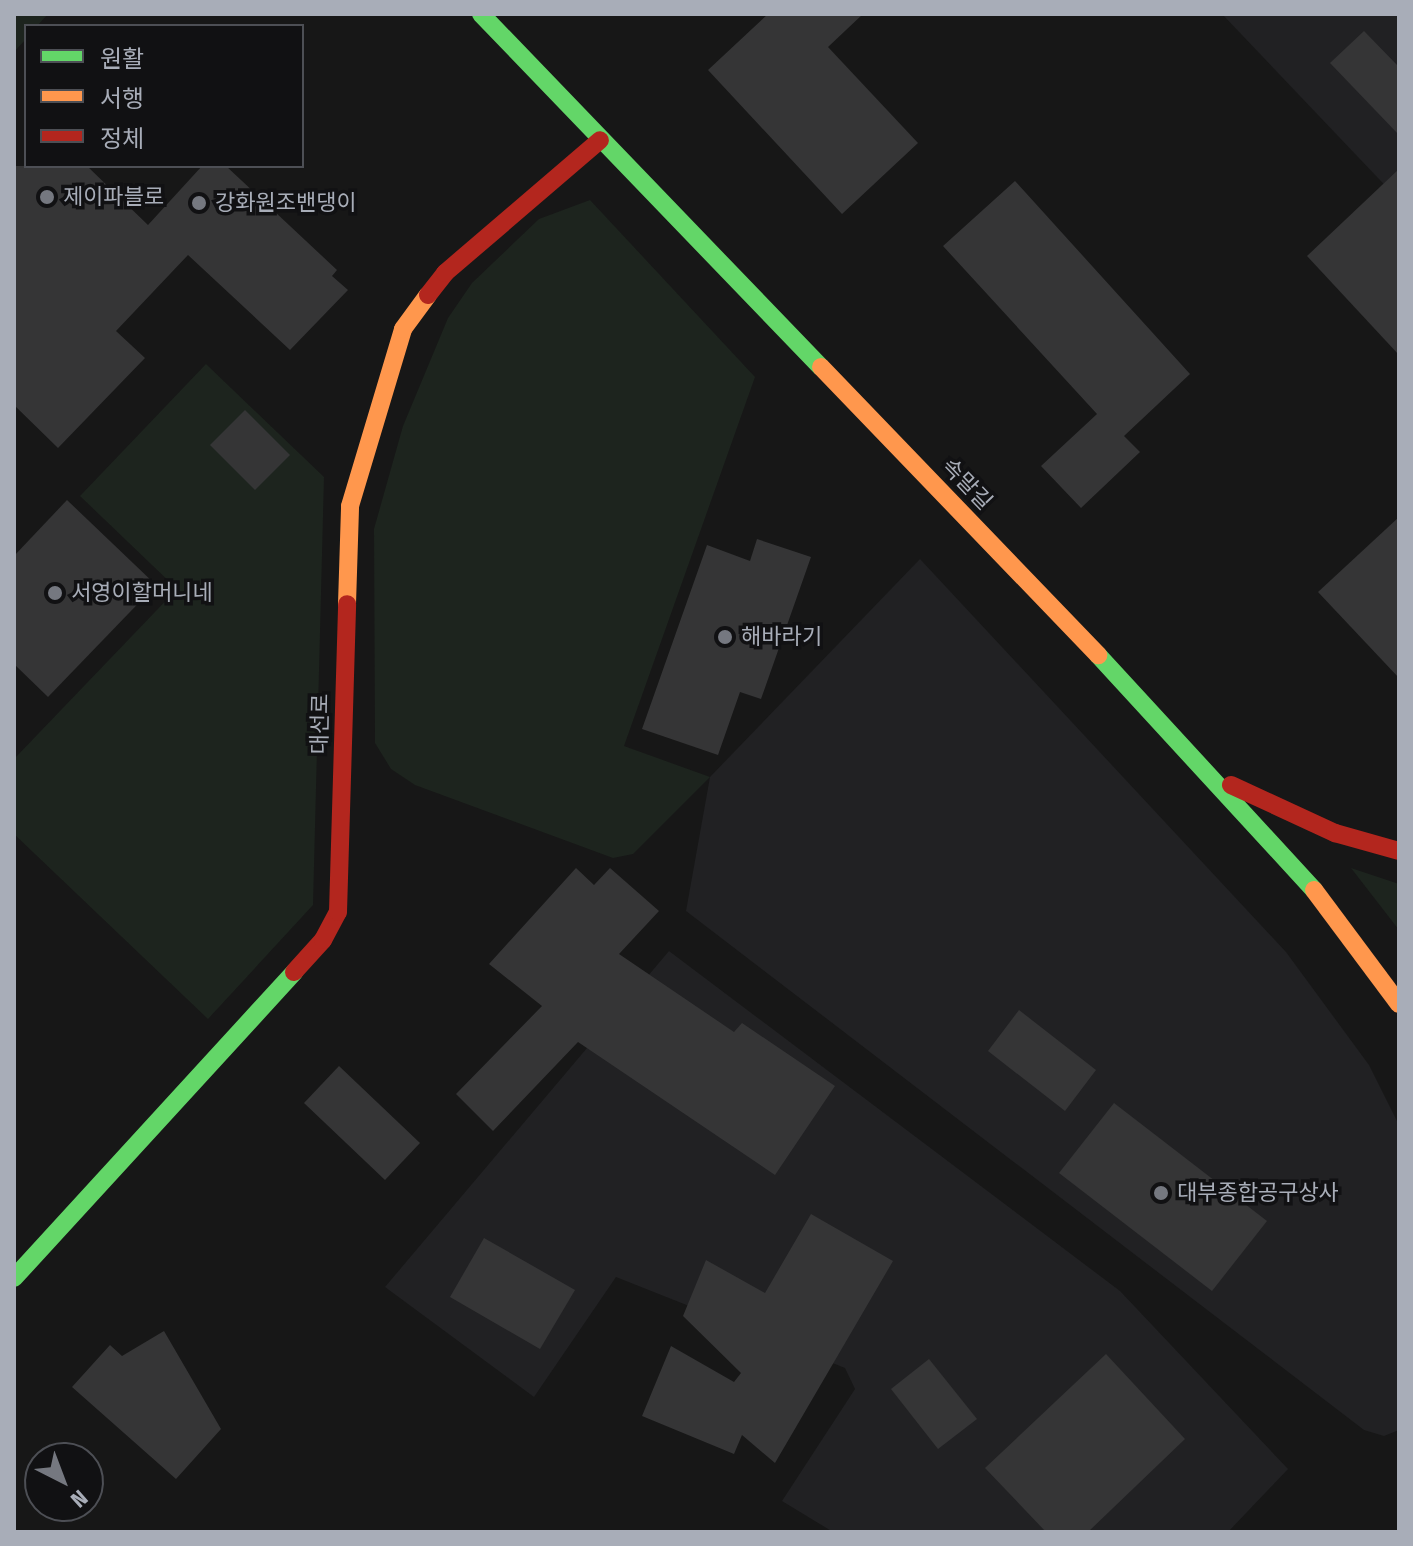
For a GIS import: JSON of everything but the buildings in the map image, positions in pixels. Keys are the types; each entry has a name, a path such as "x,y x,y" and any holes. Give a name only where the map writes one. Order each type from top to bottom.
{"street":[{"name":"속말길","path":"481,14 1216,778 1319,896 1399,1004"},
{"name":"대선로","path":"14,1278 323,940 338,912 350,506 403,329 445,273 600,140"},
{"path":"1216,778 1335,833 1399,851"}],"shaded area":[{"path":"14,14 48,14 39,24 24,24 24,41 14,52"},
{"path":"1222,14 1399,14 1399,200 1358,157"},
{"path":"590,200 755,377 624,746 710,777 633,854 613,858 415,785 391,769 375,743 374,529 403,426 448,318 472,283 539,219"},
{"path":"206,364 324,477 313,905 208,1019 14,834 14,759 177,589 80,496"},
{"path":"920,559 1286,952 1369,1065 1399,1125 1399,1430 1384,1436 1364,1430 686,911 710,777"},
{"path":"1351,868 1399,884 1399,930"},
{"path":"669,951 1120,1291 1288,1469 1228,1532 833,1532 782,1501 855,1389 845,1368 616,1277 534,1397 385,1287"}],"traffic: fast":[{"path":"481,14 821,367"},
{"path":"1098,655 1314,890"},
{"path":"14,1278 294,972"}],"traffic: slow":[{"path":"347,604 350,506 403,329 428,295"},
{"path":"821,367 1098,655"},
{"path":"1314,890 1399,1004"}],"traffic: jam":[{"path":"428,295 445,273 600,140"},
{"path":"294,972 323,940 338,912 347,604"},
{"path":"1231,785 1335,833 1399,851"}],"place":[{"name":"제이파블로","path":"47,197"},
{"name":"강화원조밴댕이","path":"199,203"},
{"name":"서영이할머니네","path":"55,593"},
{"name":"해바라기","path":"725,637"},
{"name":"대부종합공구상사","path":"1161,1193"}]}
